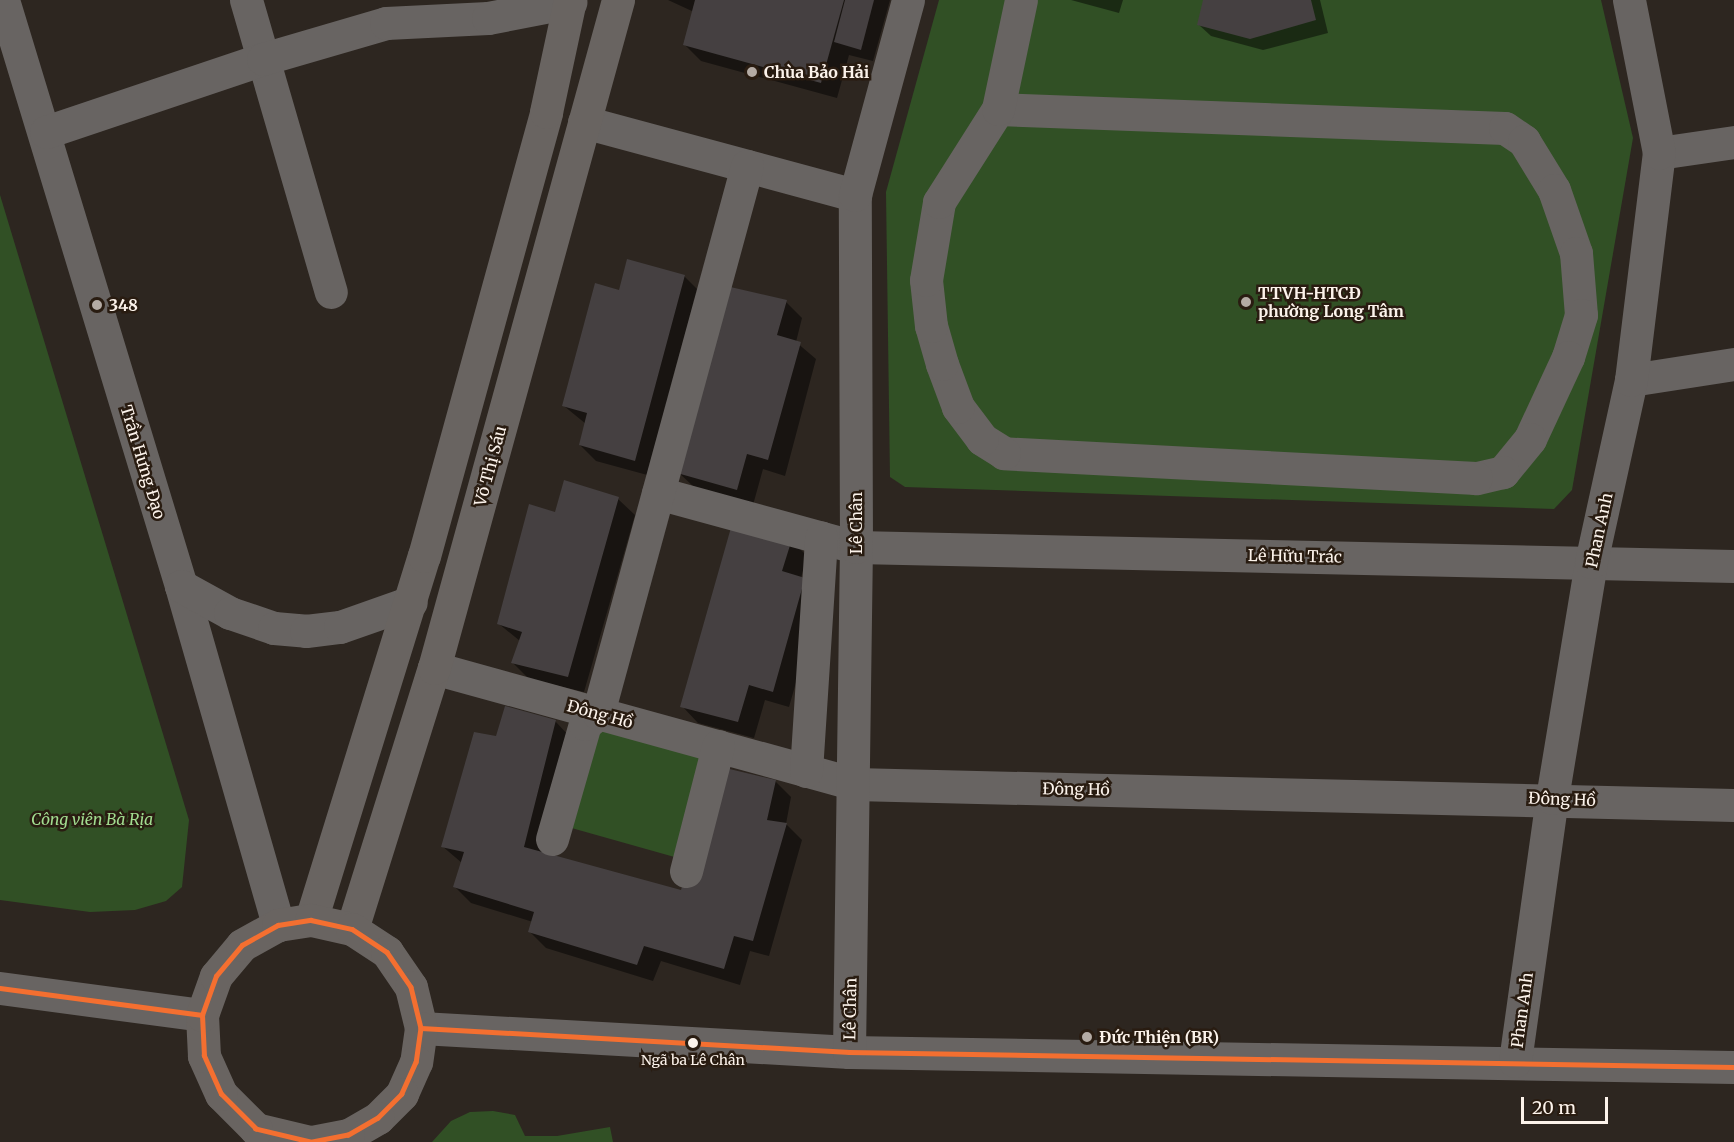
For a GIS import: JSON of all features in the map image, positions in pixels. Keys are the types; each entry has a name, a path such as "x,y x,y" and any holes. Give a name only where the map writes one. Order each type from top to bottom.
{"main road":[{"name":"Võ Thị Sáu","path":"352,929 434,668 618,0"},
{"path":"311,920 411,602 546,112 570,1"},
{"path":"311,920 352,929 387,951 411,987 421,1028 416,1062 402,1094 386,1110 348,1135 311,1142 254,1136 221,1094 204,1056 202,1015 216,976 242,945 278,926 311,920"}],"street":[{"name":"Trần Hưng Đạo","path":"3,0 46,132 181,586 278,926"},
{"path":"246,0 331,292"},
{"name":"Lê Chân","path":"849,1052 856,547 855,195 908,0"},
{"path":"998,109 1505,128 1524,141 1554,190 1576,253 1580,305 1568,357 1530,439 1503,472 1476,478 1004,453 982,439 958,407 942,364 931,326 926,280 939,202 998,109 1021,0"},
{"name":"Phan Anh","path":"1515,1061 1552,798 1591,562 1631,380 1659,153 1629,0"},
{"path":"46,132 263,59 386,24 488,18 570,1"},
{"path":"584,122 855,195"},
{"path":"1659,153 1734,141"},
{"path":"552,839 585,724 598,713 747,166"},
{"path":"1631,380 1734,364"},
{"name":"Lê Hữu Trác","path":"658,492 856,547 1734,566"},
{"path":"806,771 821,537"},
{"path":"181,586 230,613 274,628 306,631 340,627 411,602"},
{"name":"Đông Hồ","path":"434,668 854,784 1552,798 1734,805"},
{"path":"686,871 718,746"},
{"path":"0,988 202,1015"},
{"path":"421,1028 849,1052 1515,1061 1734,1067"}],"green space":[{"name":"TTVH-HTCĐ phường Long Tâm","path":"939,0 1601,0 1633,138 1572,490 1554,509 905,487 890,477 886,192"},
{"name":"Công viên Bà Rịa","path":"0,195 189,820 182,887 166,901 135,910 90,912 0,900"},
{"path":"597,721 704,752 678,858 568,827"},
{"path":"493,1111 515,1115 525,1136 557,1136 610,1127 613,1142 432,1142 451,1121 470,1112"}],"building":[{"path":"695,0 844,0 821,83 683,45"},
{"path":"845,0 874,0 861,50 834,42"},
{"path":"1203,0 1311,0 1316,20 1250,39 1197,25"},
{"path":"627,259 685,275 635,461 579,445 587,413 562,406 595,283 619,290"},
{"path":"726,286 787,300 777,335 801,342 768,460 747,454 737,490 677,473"},
{"path":"564,480 619,497 568,677 511,663 522,632 497,624 529,504 555,512"},
{"path":"732,524 792,539 782,571 805,578 773,692 749,685 738,722 680,707"},
{"path":"505,706 556,720 524,847 681,890 717,766 776,780 767,820 787,823 753,941 734,936 724,969 644,946 637,965 528,932 534,912 453,887 464,852 441,847 474,732 496,736"}],"transit line":[{"path":"310,1142 256,1129 221,1094 204,1056 202,1015 216,976 242,945 278,925 311,920 352,929 387,952 411,987 421,1028 416,1062 402,1094 378,1118 348,1135 312,1142"},
{"path":"0,988 202,1015"},
{"path":"421,1028 849,1052 1734,1067"}],"place":[{"name":"Chùa Bảo Hải","path":"752,72"},
{"name":"TTVH-HTCĐ phường Long Tâm","path":"1246,302"},
{"name":"348","path":"97,305"},
{"name":"Đức Thiện (BR)","path":"1087,1037"},
{"name":"Ngã ba Lê Chân","path":"693,1043"}]}
